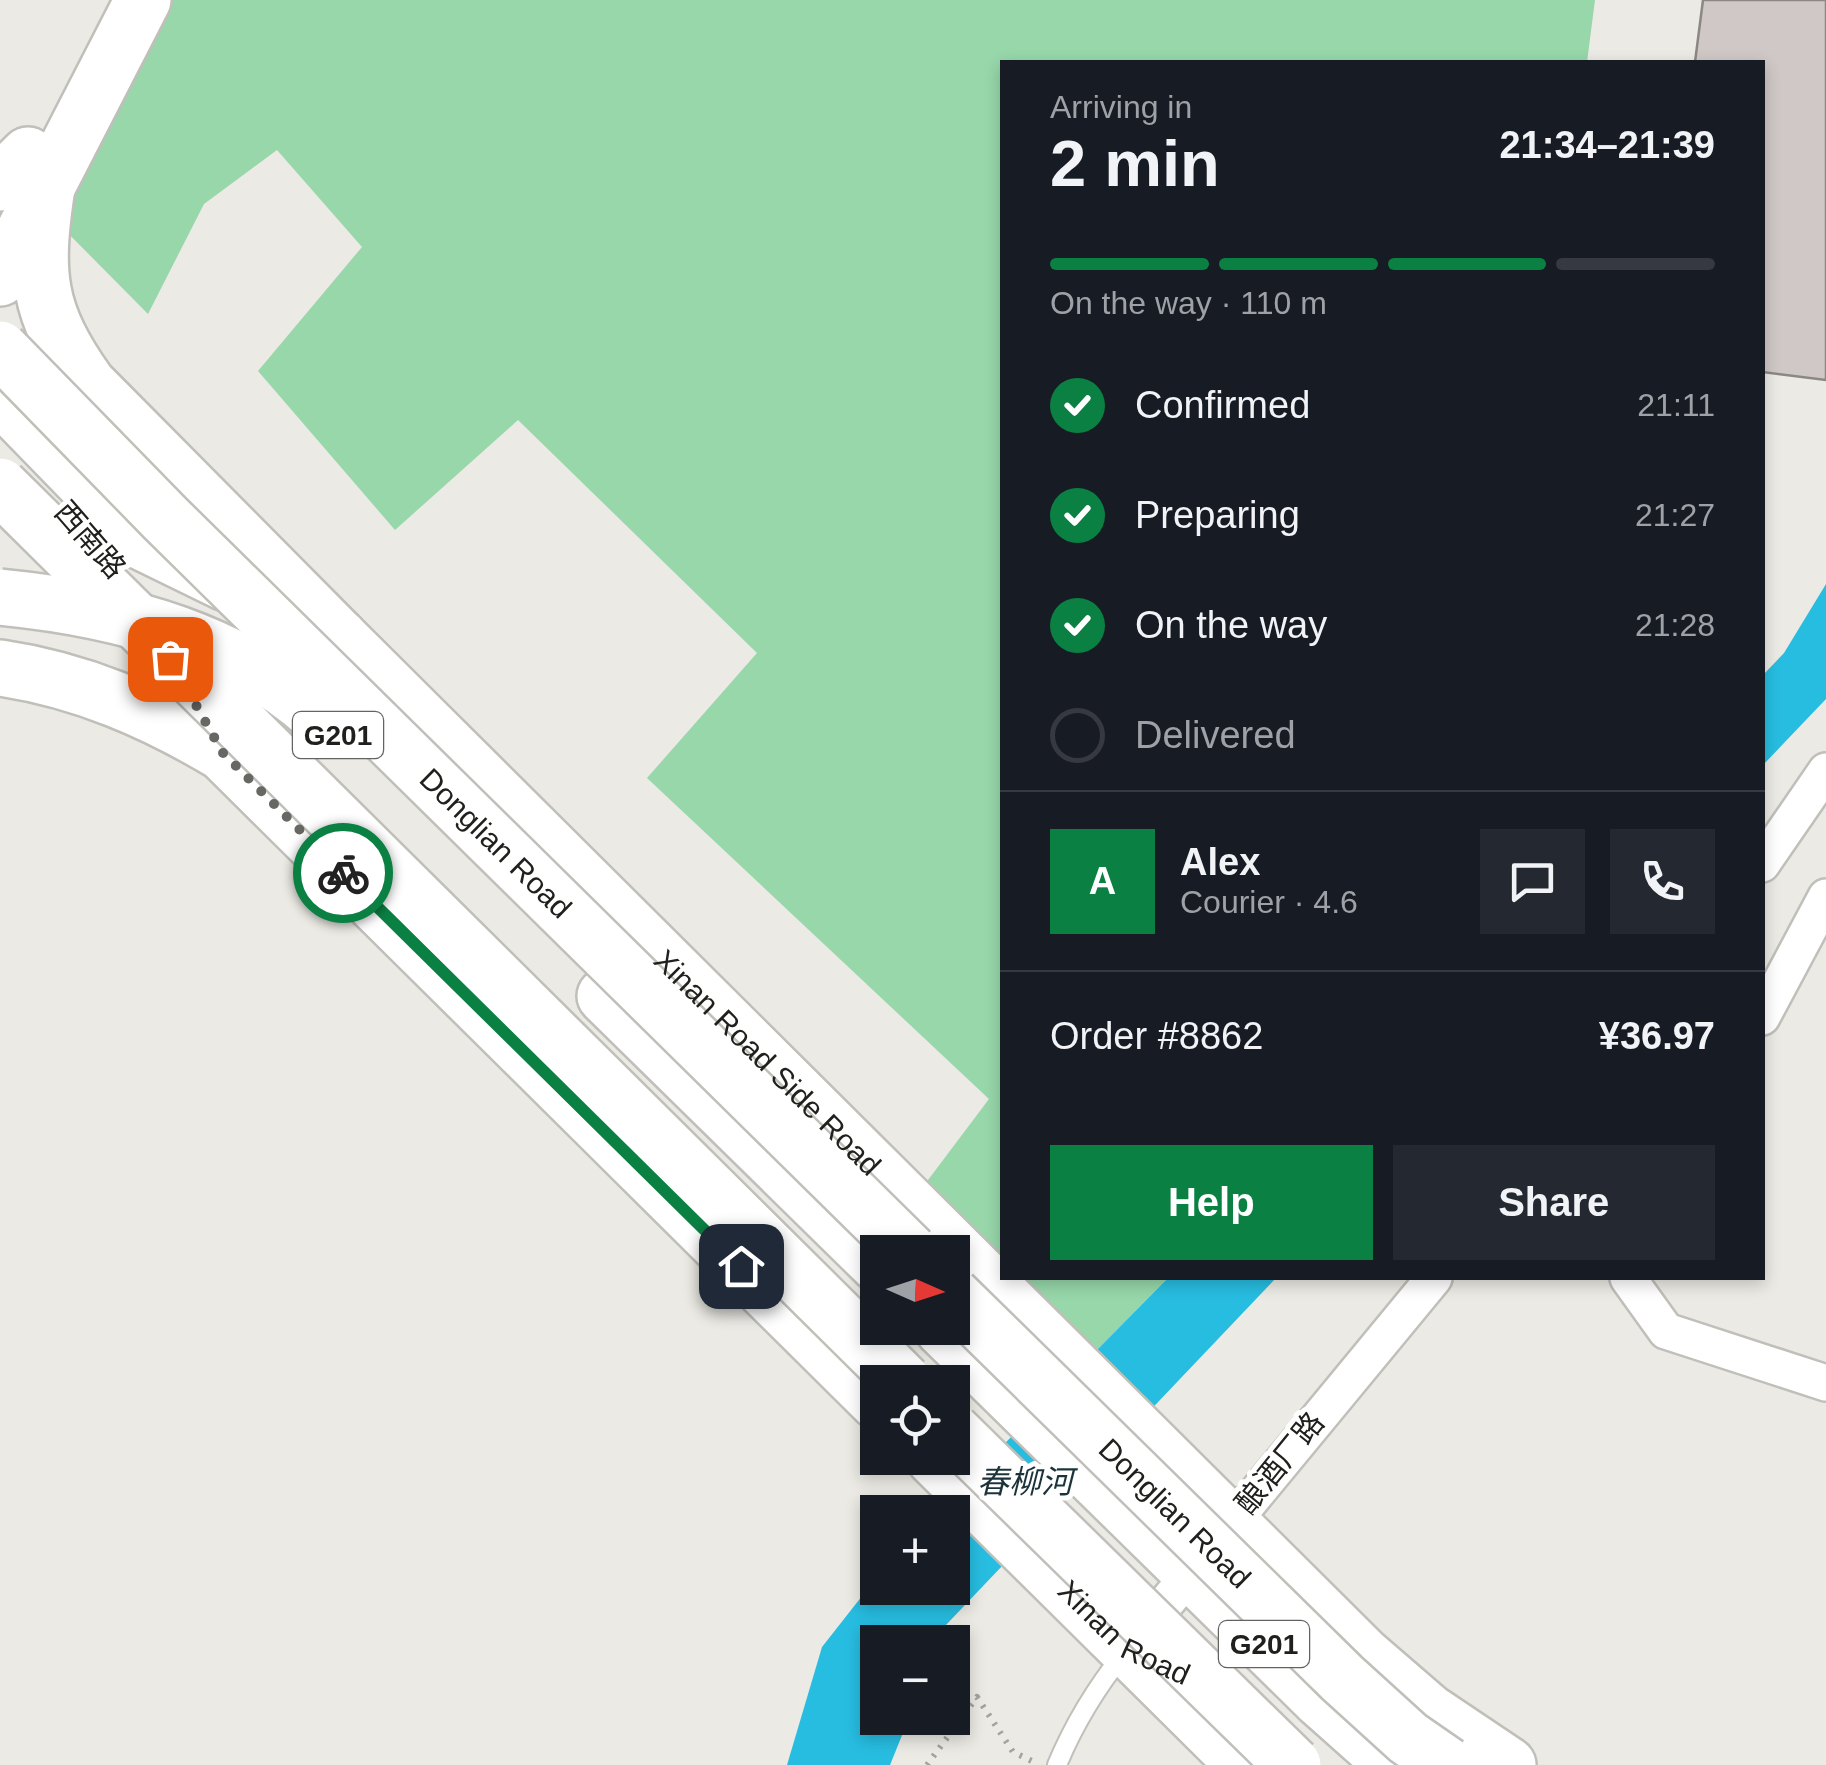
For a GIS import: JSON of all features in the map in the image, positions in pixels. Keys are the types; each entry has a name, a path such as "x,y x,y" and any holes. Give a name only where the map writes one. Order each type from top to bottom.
{"main road":[{"path":"0,278 19,183 107,0"},
{"path":"19,183 143,0"},
{"path":"19,183 39,239 40,280 48,318 64,350 88,384 340,638 223,753"},
{"name":"Donglian Road","path":"0,349 165,518 893,1235"},
{"name":"Xinan Road Side Road","path":"0,396 130,553 340,638 1390,1678 1429,1712 1508,1765"},
{"name":"西南路","path":"0,444 130,553 223,753"},
{"path":"0,486 887,1365"},
{"name":"G201","path":"0,598 92,611 152,625 206,644 258,669 302,700 860,1246"},
{"path":"0,668 63,681 116,698 170,721 223,753 860,1384"},
{"name":"Donglian Road","path":"970,1313 1342,1678 1408,1738 1446,1765"},
{"name":"G201","path":"959,1345 1320,1700 1394,1765"},
{"name":"Xinan Road","path":"965,1475 1065,1587 1128,1649 1297,1725 1343,1765"},
{"path":"969,1475 1293,1765"},
{"path":"1128,1649 1245,1765"}],"street":[{"path":"1765,860 1826,772"},
{"path":"1765,1012 1826,897"},
{"name":"酿酒厂路","path":"1128,1649 1432,1280"},
{"path":"1629,1280 1666,1332 1826,1383"}],"lane":[{"path":"1057,1765 1070,1732 1099,1685 1128,1649"}],"path":[{"path":"927,1765 977,1697 1012,1752 1040,1765"}],"green space":[{"path":"161,0 1595,0 1587,60 1000,60 1000,1270 922,1188 989,1099 647,778 757,653 518,420 395,530 258,371 362,247 277,150 204,204 148,314 49,214"},
{"path":"1009,1280 1166,1280 1086,1361"}],"water":[{"path":"1826,584 1826,699 1765,763 1765,673 1784,653"},
{"name":"春柳河","path":"1166,1280 1274,1280 970,1600 970,1495 954,1495"},
{"name":"春柳河","path":"860,1599 860,1605 965,1605 946,1625 860,1625 860,1735 902,1735 890,1765 787,1765 822,1647"}],"building":[{"path":"1703,0 1826,0 1826,380 1765,372 1765,60 1695,60"}],"way so far":[{"path":"170,659 223,753 343,873"}],"route":[{"path":"343,873 741,1266"}]}
